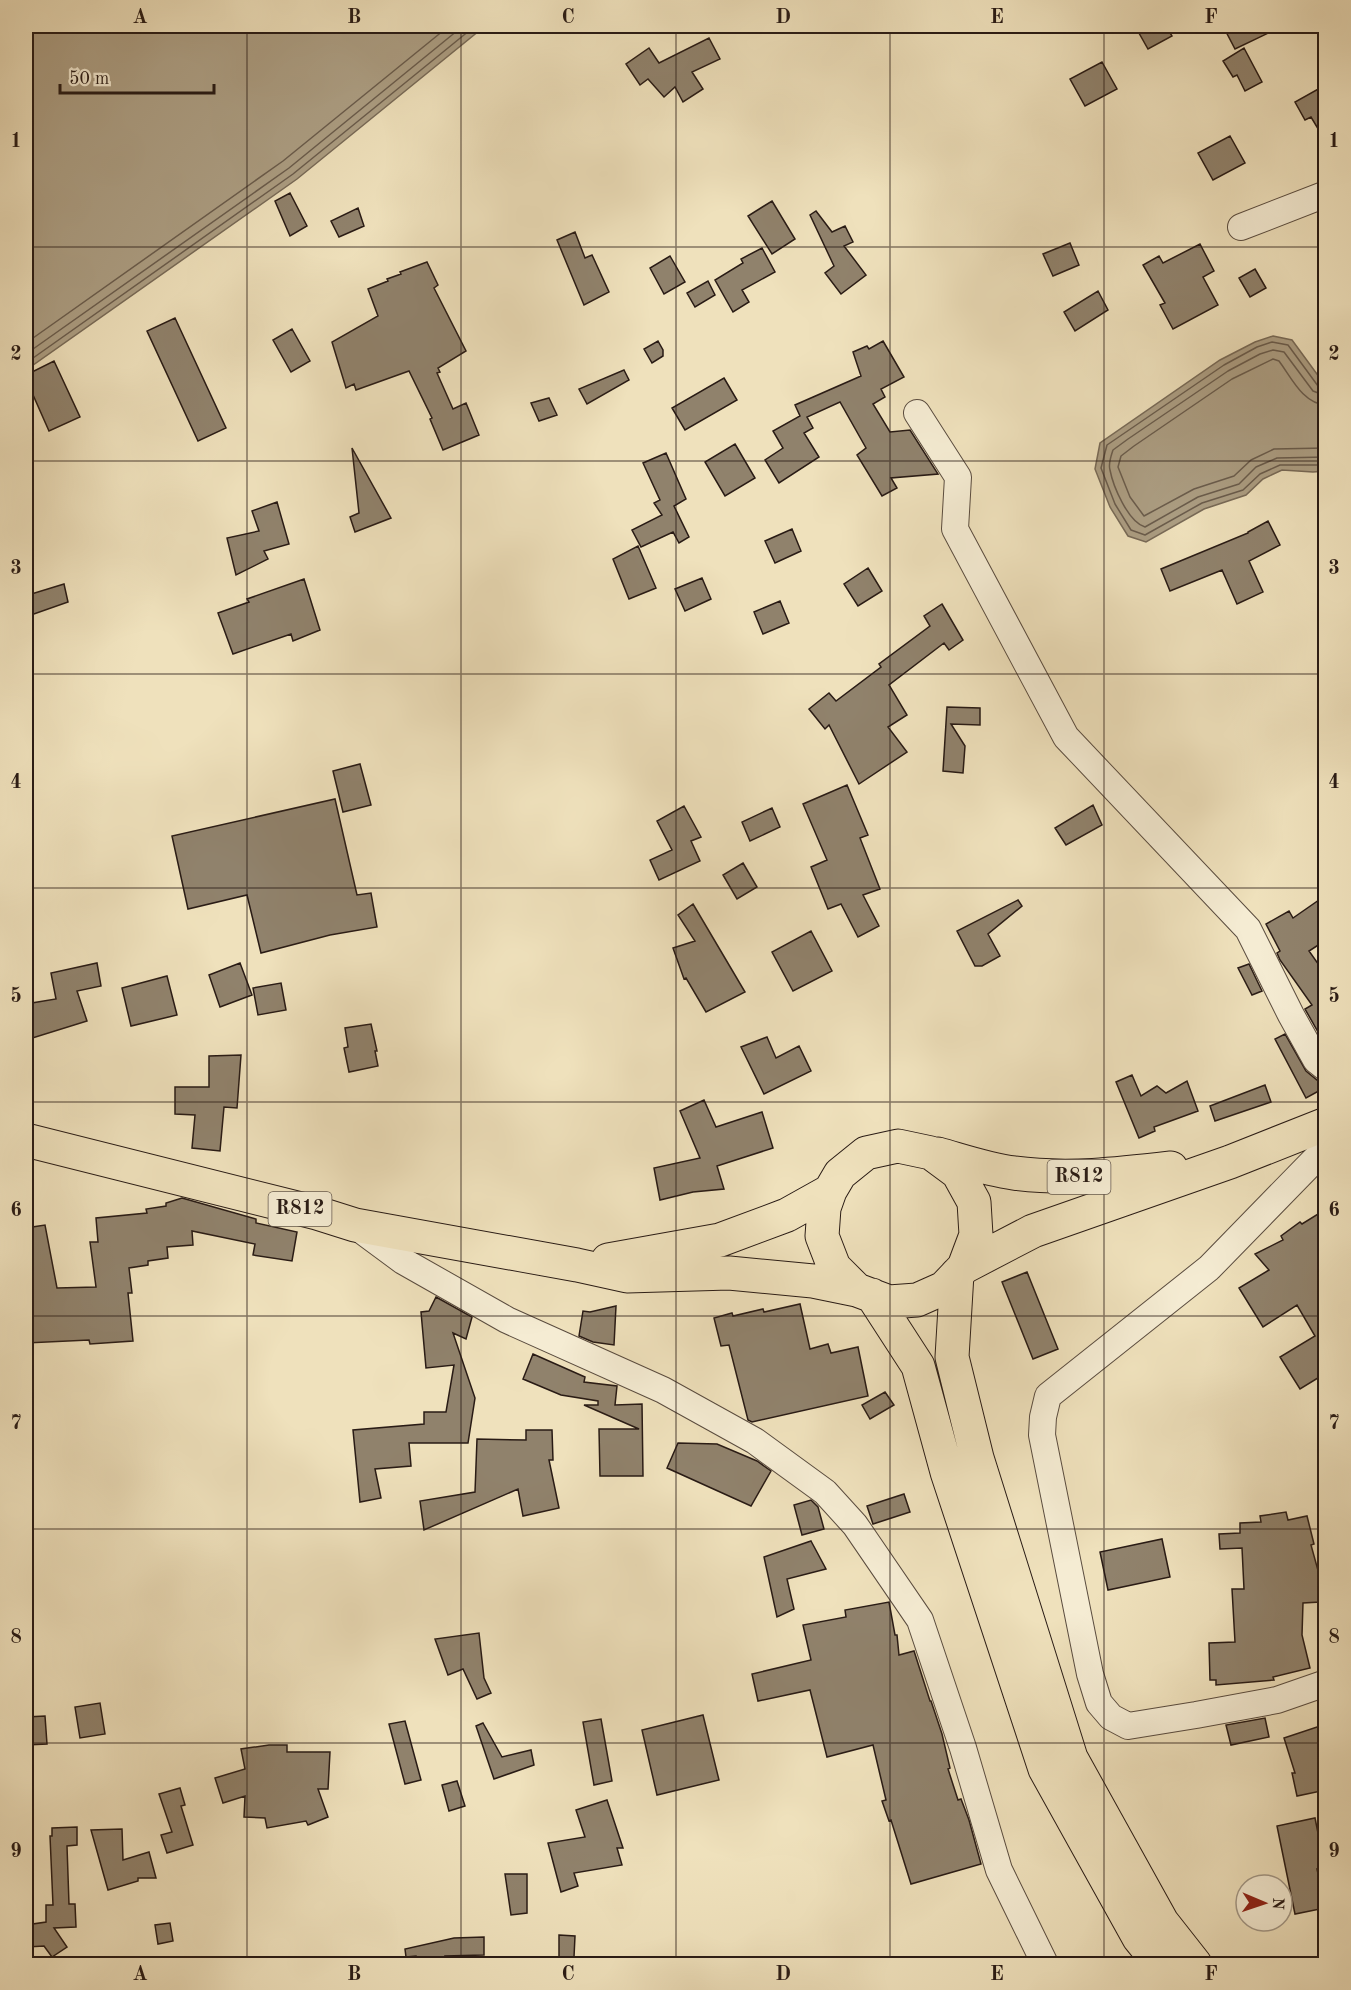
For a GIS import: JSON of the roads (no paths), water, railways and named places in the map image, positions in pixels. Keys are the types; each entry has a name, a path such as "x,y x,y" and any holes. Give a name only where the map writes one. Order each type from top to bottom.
{"main road":[{"name":"R812","path":"26,1140 317,1213 355,1225 627,1276 729,1273 769,1276 813,1281 865,1293 889,1302 917,1300 944,1288 961,1270 1033,1231 1230,1162 1326,1124"},
{"name":"R812","path":"865,1293 834,1267 822,1236 824,1208 830,1191 840,1174 866,1153 898,1146 1012,1173 1052,1177 1097,1177 1230,1162"},
{"name":"R812","path":"931,1153 958,1173 974,1202 976,1236 961,1270"},
{"name":"R812","path":"577,1265 720,1240 787,1215 830,1191"},
{"path":"961,1270 952,1357 977,1458 1071,1758 1162,1922 1195,1965"},
{"path":"865,1293 918,1366 947,1472 1045,1769 1139,1938 1160,1965"}],"street":[{"path":"1241,227 1326,194"},
{"path":"917,412 958,477 955,529 1066,737 1248,929 1316,1060 1326,1068"},
{"path":"1326,1148 1209,1268 1048,1396 1042,1435 1090,1674 1099,1703 1111,1717 1128,1726 1277,1700 1326,1683"},
{"path":"355,1225 403,1261 507,1320 663,1390 755,1441 825,1492 855,1525 920,1620 963,1748 999,1870 1045,1965"}],"water":[{"path":"26,26 485,26 297,179 26,370"},
{"path":"1273,336 1292,340 1325,385 1325,471 1282,470 1263,479 1246,495 1204,509 1146,542 1128,536 1110,507 1095,469 1100,443 1220,360 1255,342"}]}
